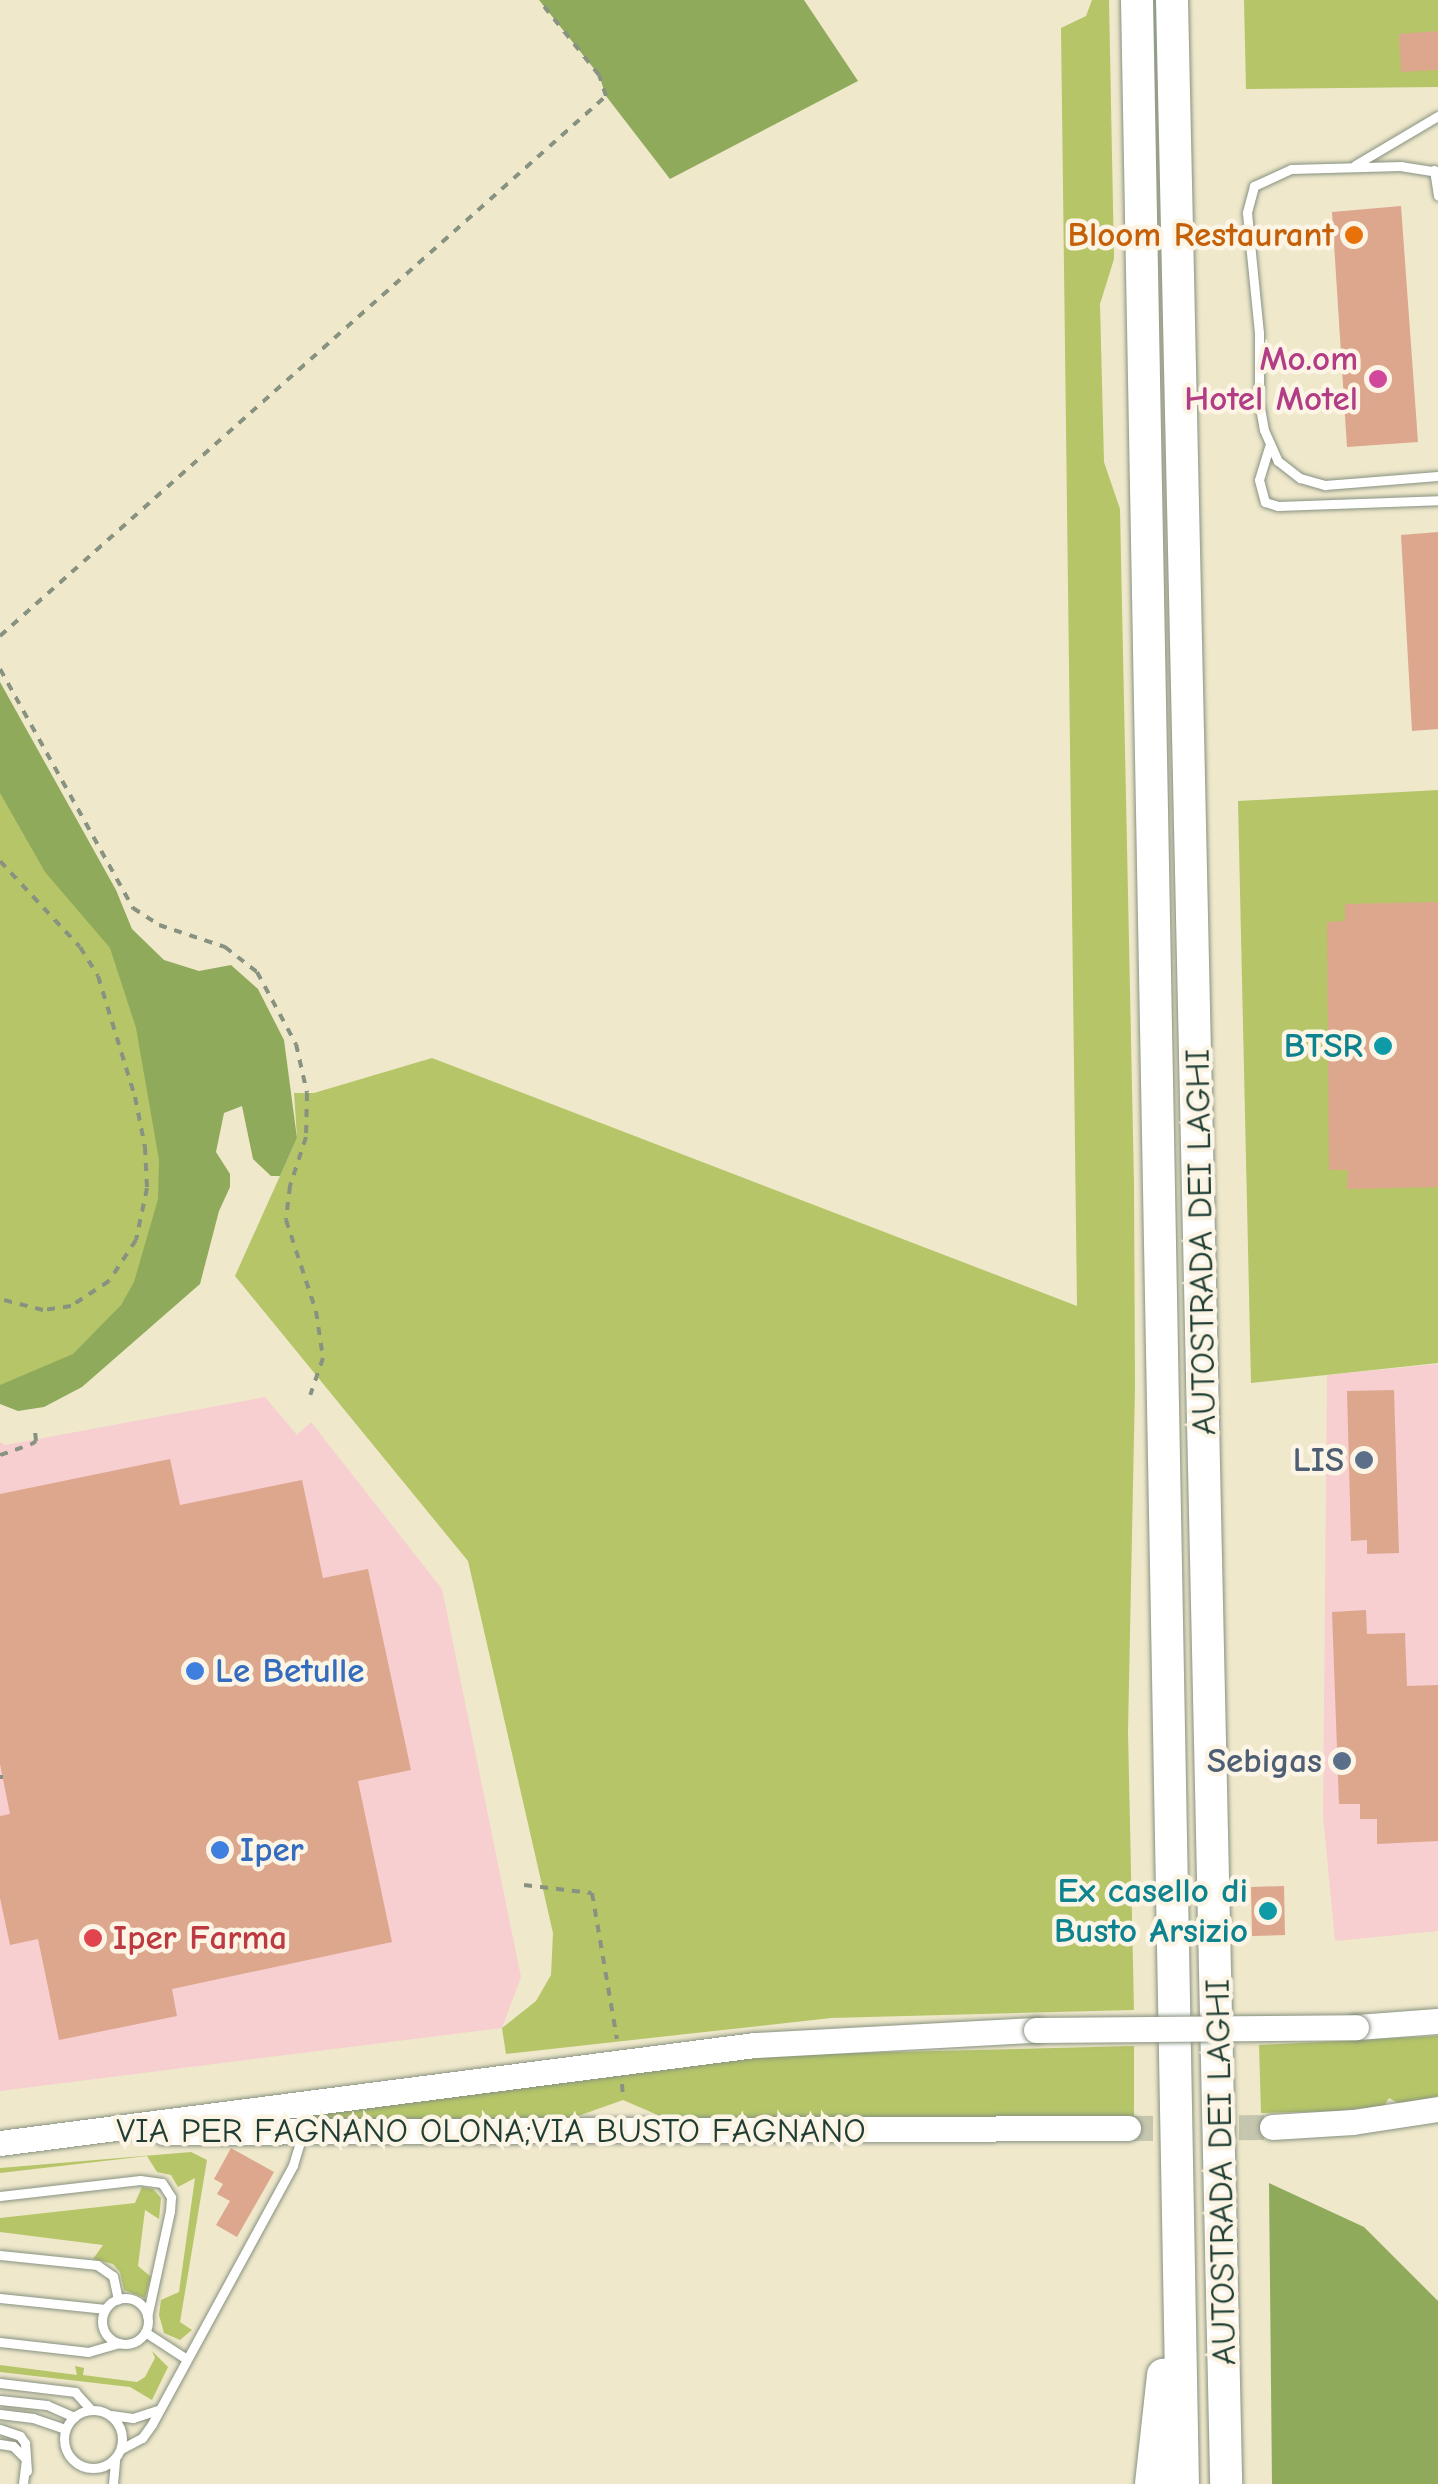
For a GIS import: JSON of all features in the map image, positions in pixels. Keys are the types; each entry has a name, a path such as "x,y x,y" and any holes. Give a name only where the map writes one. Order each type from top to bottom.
{"highway":[{"name":"AUTOSTRADA DEI LAGHI","path":"1137,0 1183,2484"},
{"name":"AUTOSTRADA DEI LAGHI","path":"1172,0 1226,2484"},
{"path":"1222,2242 1248,2484"},
{"path":"1151,2484 1177,2246"}],"main road":[{"name":"VIA PER FAGNANO OLONA;VIA BUSTO FAGNANO","path":"88,2133 190,2114 754,2045 1036,2030 1356,2027 1438,2021"},
{"path":"1272,2127 1353,2122 1438,2109"},
{"name":"VIA PER FAGNANO OLONA;VIA BUSTO FAGNANO","path":"88,2133 1128,2128"},
{"path":"0,2142 88,2133"}],"lane":[{"path":"1355,165 1438,116"},
{"path":"1438,196 1436,171 1355,165 1277,173 1250,194 1247,213 1259,333 1259,402 1269,446 1288,471 1312,483 1438,476"},
{"path":"1269,446 1259,480 1265,502 1278,506 1438,500"},
{"path":"113,2484 115,2459 121,2449 148,2431 156,2410 293,2165 303,2131"},
{"path":"0,2196 140,2180 162,2183 171,2198 145,2332 134,2342 88,2352 0,2342"},
{"path":"0,2255 97,2266 113,2276 118,2299"},
{"path":"0,2298 105,2308 118,2299 140,2304 147,2317"},
{"path":"105,2308 104,2331 119,2343"},
{"path":"145,2332 186,2358"},
{"path":"0,2383 74,2392 91,2410"},
{"path":"0,2400 48,2405 74,2416"},
{"path":"115,2459 97,2468 78,2464 65,2449 66,2429 74,2416 91,2410 134,2418 156,2410"},
{"path":"0,2414 66,2429"},
{"path":"109,2414 121,2430 121,2449"},
{"path":"0,2430 20,2436 25,2443 27,2471 22,2484"},
{"path":"0,2444 21,2451 27,2471"}],"path":[{"path":"0,636 606,96 599,75 539,0"},
{"path":"0,669 133,908 159,925 224,947 257,972 296,1044 307,1093 306,1137 290,1186 286,1220 316,1311 322,1358 310,1394"},
{"path":"0,861 80,947 98,976 135,1097 145,1147 147,1188 136,1240 109,1281 71,1306 43,1310 0,1299"},
{"path":"0,1454 36,1441 35,1431"},
{"path":"524,1885 592,1894 617,2039"},
{"path":"621,2074 623,2100"}],"shaded area":[{"path":"1438,1364 1438,1931 1335,1941 1323,1815 1327,1375"},
{"name":"Le Betulle","path":"265,1397 297,1435 311,1422 442,1589 521,1977 502,2028 0,2091 0,1442 5,1445"}],"green space":[{"path":"539,0 804,0 858,81 670,179 606,96 599,75"},
{"path":"1092,0 1109,0 1114,259 1100,304 1104,462 1120,509 1134,1183 1135,1386 1128,1732 1134,2010 831,2018 506,2054 502,2028 536,2001 551,1975 553,1933 468,1561 235,1276 297,1138 294,1093 314,1093 432,1058 1077,1306 1061,28 1086,16"},
{"path":"1244,0 1438,0 1438,87 1246,89"},
{"path":"0,682 116,890 132,929 164,960 199,971 231,965 258,989 284,1040 297,1138 280,1176 271,1176 253,1159 242,1106 224,1113 216,1152 230,1174 230,1187 219,1211 200,1284 82,1387 44,1407 18,1411 0,1404 0,1385 73,1354 121,1305 134,1282 158,1199 159,1160 136,1028 110,948 45,872 0,793"},
{"path":"0,782 109,934 182,1147 134,1287 80,1362 0,1386"},
{"path":"1438,790 1438,1363 1251,1383 1238,801"},
{"path":"1438,2036 1438,2096 1400,2104 1389,2098 1384,2106 1340,2111 1261,2113 1259,2045"},
{"path":"1134,2046 1134,2116 674,2122 623,2100 564,2121 297,2120 291,2116 774,2055"},
{"path":"191,2152 207,2160 180,2322 192,2330 180,2340 164,2333 159,2315 161,2300 179,2292 195,2178 178,2187 171,2175 157,2172 147,2156 0,2173 0,2168"},
{"path":"1269,2183 1364,2227 1438,2301 1438,2484 1272,2484"},
{"path":"142,2187 153,2189 161,2198 159,2219 145,2210 138,2266 151,2277 145,2298 124,2290 120,2272 113,2264 93,2259 103,2245 0,2232 0,2218 135,2203"},
{"path":"152,2351 168,2367 152,2400 130,2387 0,2372 0,2365 77,2375 75,2366 84,2368 83,2375 137,2382 145,2377 155,2358"}],"building":[{"path":"1438,31 1438,70 1401,72 1399,34"},
{"name":"Mo.om Hotel Motel","path":"1401,206 1418,442 1347,447 1332,212"},
{"path":"1438,532 1438,729 1412,731 1401,535"},
{"name":"BTSR","path":"1438,902 1438,1187 1347,1189 1348,1170 1329,1170 1327,922 1345,921 1345,904"},
{"path":"1394,1390 1399,1553 1367,1554 1367,1540 1351,1541 1347,1391"},
{"name":"Le Betulle","path":"170,1459 180,1505 302,1480 323,1578 368,1569 411,1770 358,1781 392,1942 172,1989 177,2016 59,2040 38,1939 10,1945 0,1898 0,1816 10,1814 0,1764 0,1494"},
{"path":"1366,1610 1367,1634 1405,1633 1407,1686 1438,1685 1438,1841 1377,1844 1377,1819 1360,1819 1360,1804 1339,1804 1332,1612"},
{"name":"Ex casello di Busto Arsizio","path":"1284,1886 1285,1935 1252,1936 1251,1887"},
{"path":"231,2148 274,2172 237,2237 216,2225 230,2201 217,2194 223,2184 214,2179"}],"tunnel":[{"path":"1128,2128 1272,2127"}],"place":[{"name":"Bloom Restaurant","path":"1354,235"},
{"name":"Mo.om Hotel Motel","path":"1378,379"},
{"name":"BTSR","path":"1383,1046"},
{"name":"LIS","path":"1364,1460"},
{"name":"Le Betulle","path":"195,1671"},
{"name":"Sebigas","path":"1342,1761"},
{"name":"Iper","path":"220,1850"},
{"name":"Ex casello di Busto Arsizio","path":"1268,1911"},
{"name":"Iper Farma","path":"93,1938"}]}
